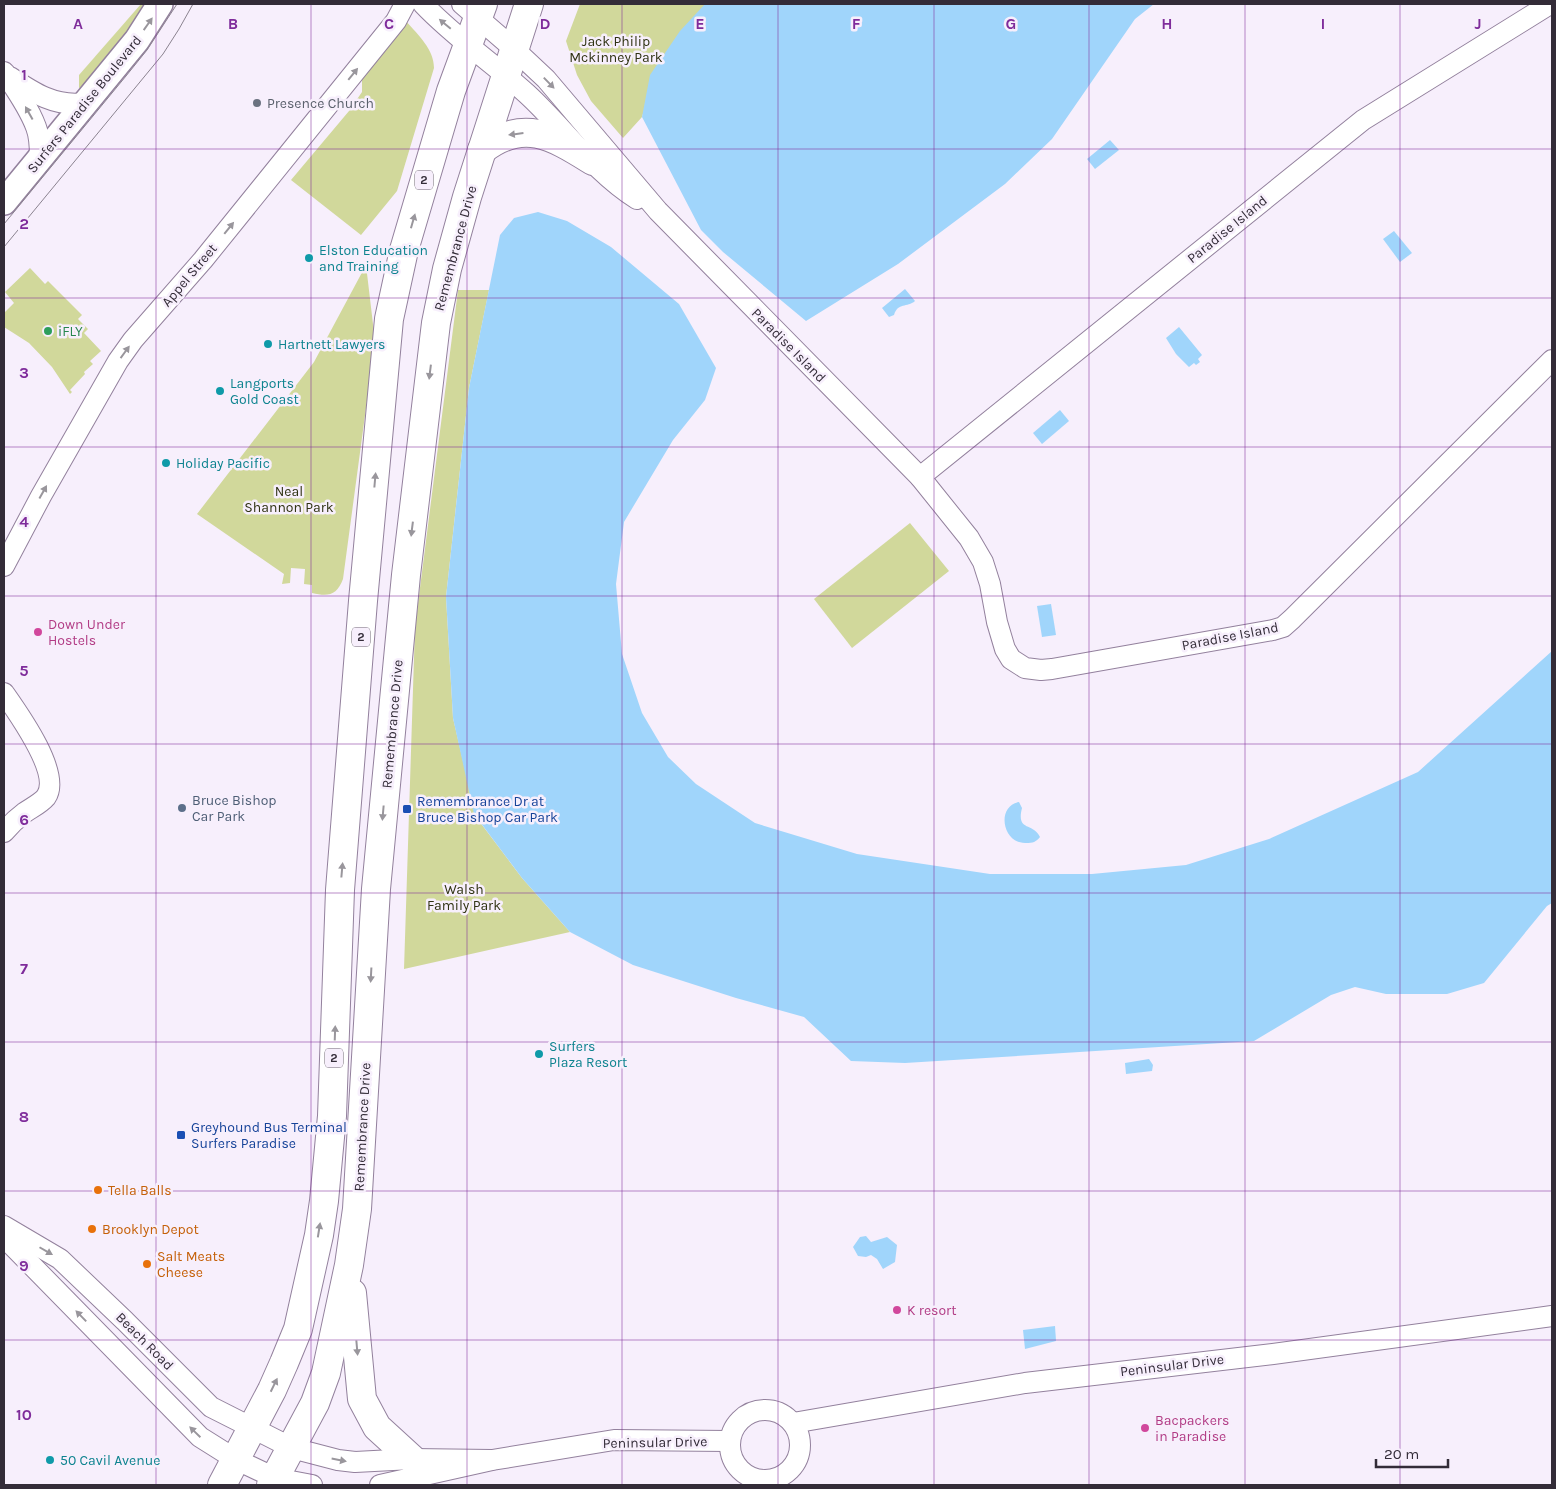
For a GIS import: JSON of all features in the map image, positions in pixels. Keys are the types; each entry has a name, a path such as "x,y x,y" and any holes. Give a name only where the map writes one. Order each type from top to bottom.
{"highway":[{"name":"Remembrance Drive","path":"273,1481 315,1402 326,1373 349,1264 357,1209 377,879 406,575 436,324 447,268 467,197 529,4"},
{"name":"2","path":"222,1485 253,1429 284,1363 298,1328 312,1272 321,1218 332,1116 340,890 363,601 389,319 404,250 450,91 468,44 474,8"},
{"path":"482,150 497,139 507,135 535,134 564,144 592,162"},
{"path":"349,1264 362,1399 377,1427 412,1460"}],"street":[{"name":"Surfers Paradise Boulevard","path":"4,202 137,40 160,4"},
{"name":"Appel Street","path":"4,566 41,496 118,361 133,340 202,260 396,21 406,4"},
{"name":"Paradise Island","path":"422,4 506,75 540,107 592,162 620,187 658,211"},
{"name":"Paradise Island","path":"920,477 1363,120 1550,4"},
{"name":"Paradise Island","path":"474,8 554,88 658,211 920,477 969,538 983,562 990,584 997,622 1006,649 1010,659 1025,668 1052,669 1282,627 1552,360"},
{"path":"4,72 28,89 53,101 74,105 85,103"},
{"path":"4,72 36,126 40,158"},
{"path":"4,693 30,732 45,764 50,783 45,798 14,821 4,832"},
{"name":"Beach Road","path":"4,1226 60,1259 211,1407 292,1448"},
{"name":"Beach Road","path":"4,1237 200,1437 273,1481"},
{"name":"Peninsular Drive","path":"793,1423 1025,1383 1273,1354 1552,1316"},
{"path":"765,1409 776,1411 793,1423 800,1441 796,1460 777,1482 755,1478 738,1468 733,1460 729,1440 735,1424 745,1415 755,1410 765,1409"},
{"name":"Peninsular Drive","path":"380,1485 492,1460 614,1440 729,1440"},
{"name":"Peninsular Drive","path":"292,1448 338,1460 356,1462 492,1460"},
{"path":"273,1481 312,1485"}],"green space":[{"path":"141,4 151,4 89,85 79,88 79,75"},
{"name":"Jack Philip Mckinney Park","path":"580,4 707,4 659,61 642,117 623,138 591,101 577,75 566,41"},
{"path":"406,21 428,48 434,68 397,191 361,235 291,180 349,111 362,92 362,80 365,74"},
{"name":"Neal Shannon Park","path":"366,265 375,341 343,579 338,589 332,594 318,594 312,593 312,585 304,584 305,569 291,568 290,583 282,584 284,574 197,514 314,362"},
{"name":"iFLY","path":"30,268 45,284 48,281 82,315 78,319 88,329 84,333 101,351 90,361 93,364 70,390 72,392 70,394 52,367 29,343 4,327 4,313 14,303 5,292"},
{"name":"Walsh Family Park","path":"458,290 489,290 469,388 446,597 453,718 476,817 522,878 570,932 404,969 415,627"},
{"path":"910,523 949,571 852,648 814,599"}],"water":[{"path":"705,4 1154,4 1135,19 1052,139 1005,184 898,264 806,321 723,252 701,230 642,117 650,75 680,31"},
{"path":"1110,140 1119,150 1095,169 1087,159"},
{"path":"538,212 567,221 611,247 679,304 716,368 705,400 673,440 624,522 616,584 622,654 642,713 668,757 696,784 755,823 857,854 990,874 1092,874 1186,865 1269,839 1418,772 1552,651 1552,903 1547,906 1484,983 1447,994 1386,994 1355,987 1331,995 1254,1041 905,1063 851,1061 804,1017 736,998 633,965 570,932 522,878 474,814 453,718 446,597 469,388 500,235 514,218"},
{"path":"1394,231 1412,253 1400,262 1383,239"},
{"path":"905,289 915,301 898,308 894,315 889,317 882,308"},
{"path":"1179,327 1202,355 1198,359 1200,362 1196,365 1194,363 1189,367 1176,354 1166,338"},
{"path":"1060,410 1069,421 1042,444 1033,433"},
{"path":"1051,604 1056,635 1042,637 1037,606"},
{"path":"1019,802 1022,808 1021,821 1037,832 1040,837 1031,843 1018,842 1007,832 1005,817 1007,810"},
{"path":"1149,1059 1153,1065 1152,1071 1126,1074 1125,1063"},
{"path":"866,1236 871,1242 887,1237 897,1245 895,1262 883,1269 877,1259 871,1255 866,1257 858,1256 853,1247 860,1237"},
{"path":"1055,1326 1056,1341 1025,1349 1023,1330"}],"tram line":[{"path":"4,224 147,50 177,4"},
{"path":"4,247 163,54 193,4"}],"place":[{"name":"Presence Church","path":"257,103"},
{"name":"Elston Education and Training","path":"309,258"},
{"name":"iFLY","path":"48,331"},
{"name":"Hartnett Lawyers","path":"268,344"},
{"name":"Langports Gold Coast","path":"220,391"},
{"name":"Holiday Pacific","path":"166,463"},
{"name":"Down Under Hostels","path":"38,632"},
{"name":"Bruce Bishop Car Park","path":"182,808"},
{"name":"Remembrance Dr at Bruce Bishop Car Park","path":"407,809"},
{"name":"Surfers Plaza Resort","path":"539,1054"},
{"name":"Greyhound Bus Terminal Surfers Paradise","path":"181,1135"},
{"name":"Tella Balls","path":"98,1190"},
{"name":"Brooklyn Depot","path":"92,1229"},
{"name":"Salt Meats Cheese","path":"147,1264"},
{"name":"K resort","path":"897,1310"},
{"name":"Bacpackers in Paradise","path":"1145,1428"},
{"name":"50 Cavil Avenue","path":"50,1460"}]}
